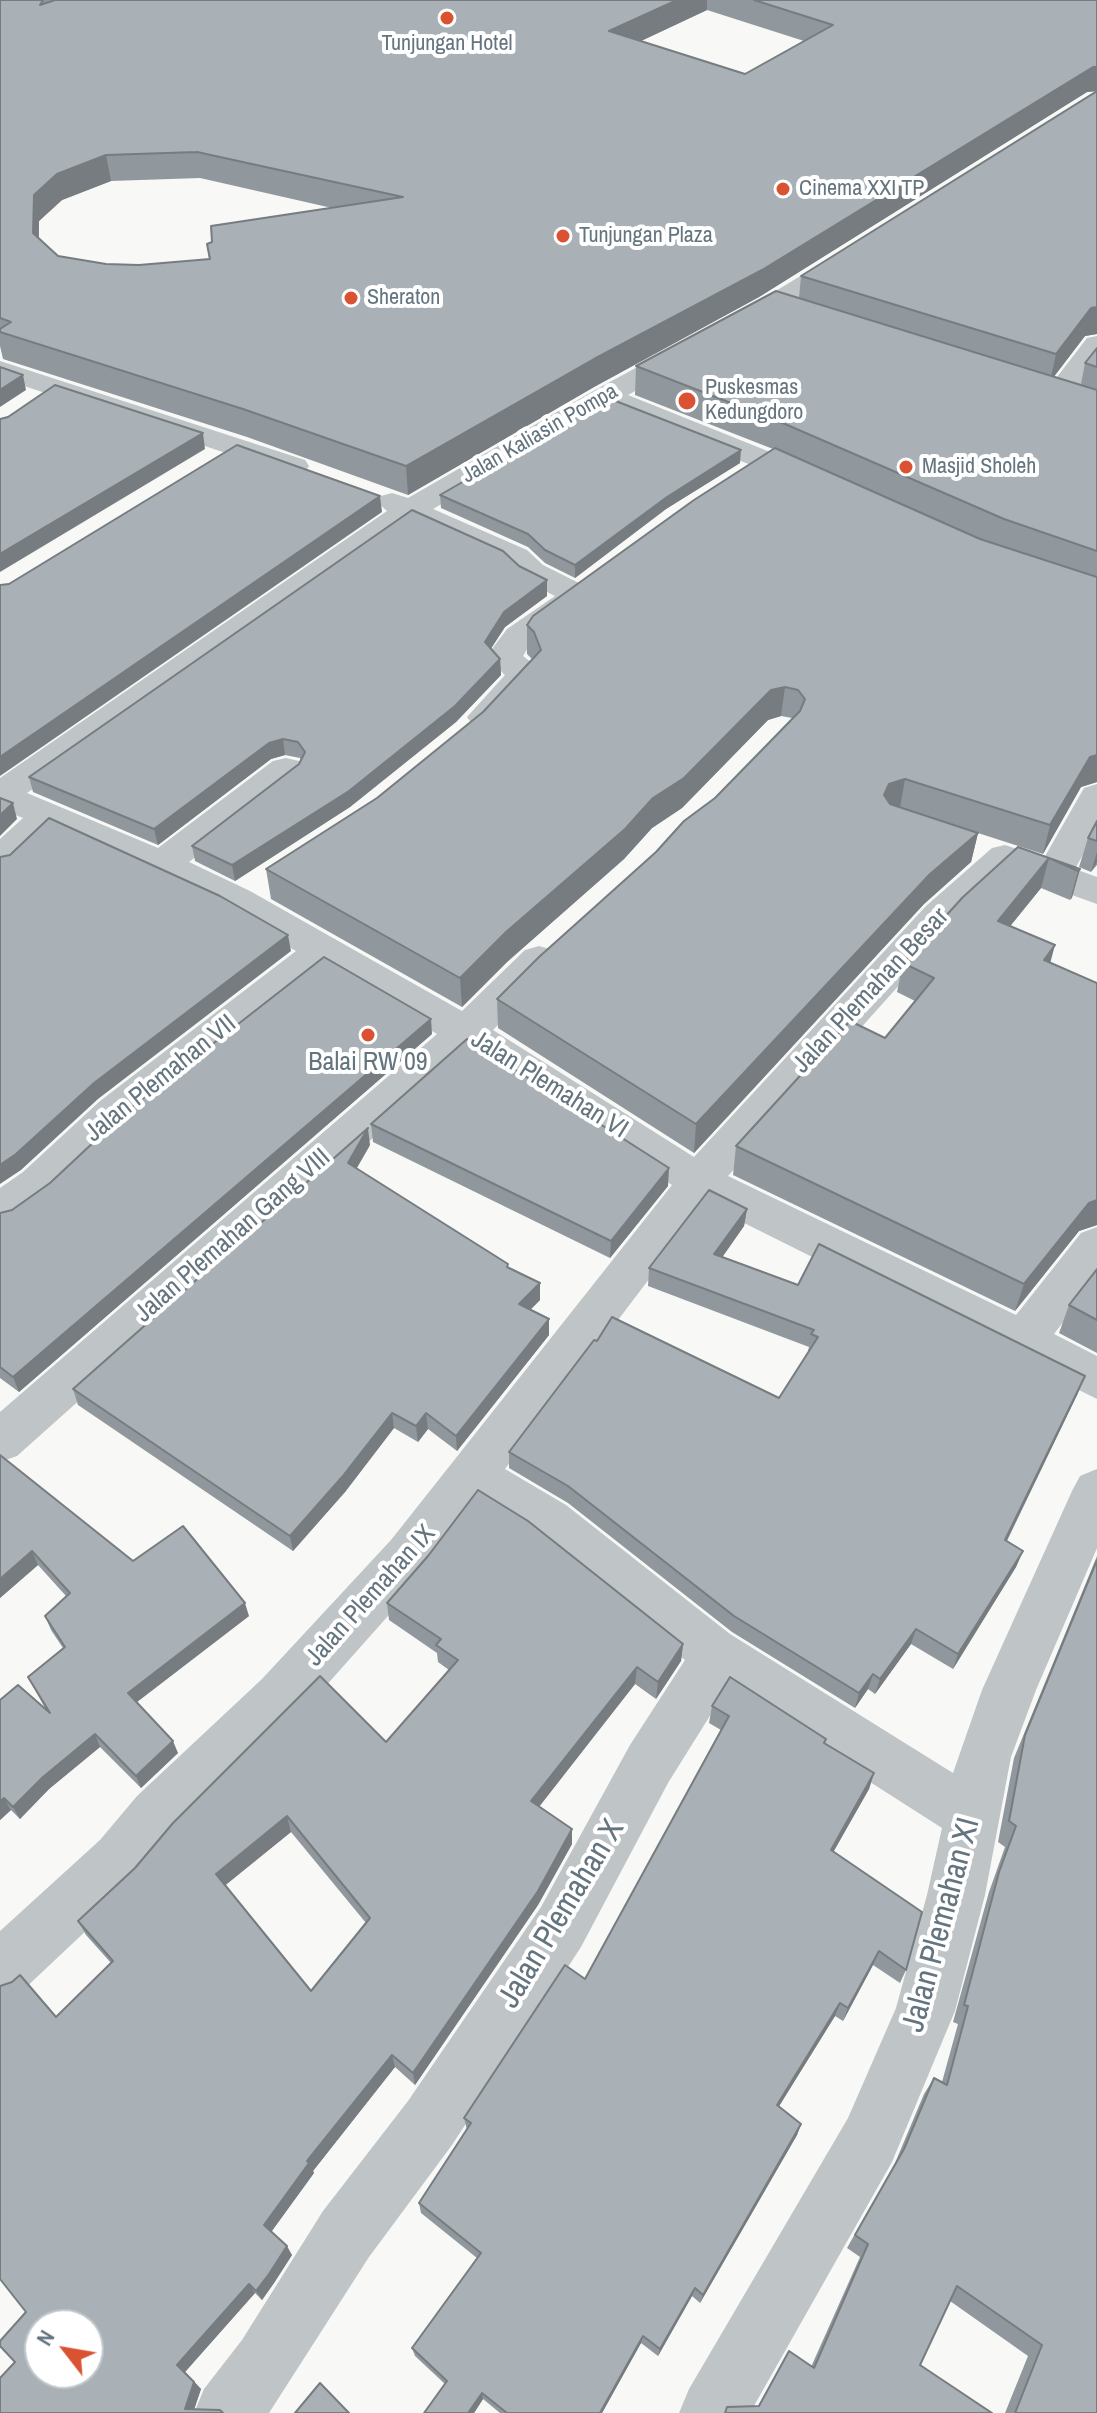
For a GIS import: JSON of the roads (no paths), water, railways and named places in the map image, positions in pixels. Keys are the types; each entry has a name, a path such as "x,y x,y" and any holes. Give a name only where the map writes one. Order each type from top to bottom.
{"street":[{"name":"Jalan Kaliasin Pompa","path":"0,795 411,509 605,396 770,306 879,238"},
{"path":"770,306 801,315"},
{"path":"1027,387 1070,400 1097,344"},
{"path":"0,369 324,477"},
{"path":"22,409 56,386"},
{"path":"605,396 757,470 836,490"},
{"path":"198,469 236,446"},
{"path":"368,493 516,557 532,572 578,595"},
{"path":"460,741 522,677 520,670 505,657 519,636 606,575"},
{"path":"162,864 286,769"},
{"name":"Jalan Plemahan VI","path":"0,795 162,864 253,889 324,949 466,1032 699,1181 1097,1379"},
{"path":"1056,866 1097,796"},
{"path":"0,860 47,816"},
{"name":"Jalan Plemahan Besar","path":"699,1181 890,966 940,915 990,853 1056,866 1097,891"},
{"name":"Jalan Plemahan Gang VIII","path":"0,1441 466,1032 566,935"},
{"name":"Jalan Plemahan VII","path":"0,1211 38,1184 115,1112 324,949"},
{"name":"Jalan Plemahan IX","path":"0,1971 120,1860 157,1815 281,1697 409,1556 474,1476 699,1181"},
{"path":"1023,1340 1097,1245"},
{"path":"474,1476 548,1521 711,1651 972,1816"},
{"name":"Jalan Plemahan XI","path":"713,2413 870,2140 925,2011 956,1895 984,1757 1097,1491"},
{"name":"Jalan Plemahan X","path":"228,2413 265,2363 346,2234 430,2123 561,1927 649,1764 714,1662 711,1651"}],"place":[{"name":"Tunjungan Hotel","path":"447,18"},
{"name":"Cinema XXI TP","path":"783,189"},
{"name":"Tunjungan Plaza","path":"563,236"},
{"name":"Sheraton","path":"351,298"},
{"name":"Puskesmas Kedungdoro","path":"687,401"},
{"name":"Masjid Sholeh","path":"906,467"},
{"name":"Balai RW 09","path":"368,1035"}]}
